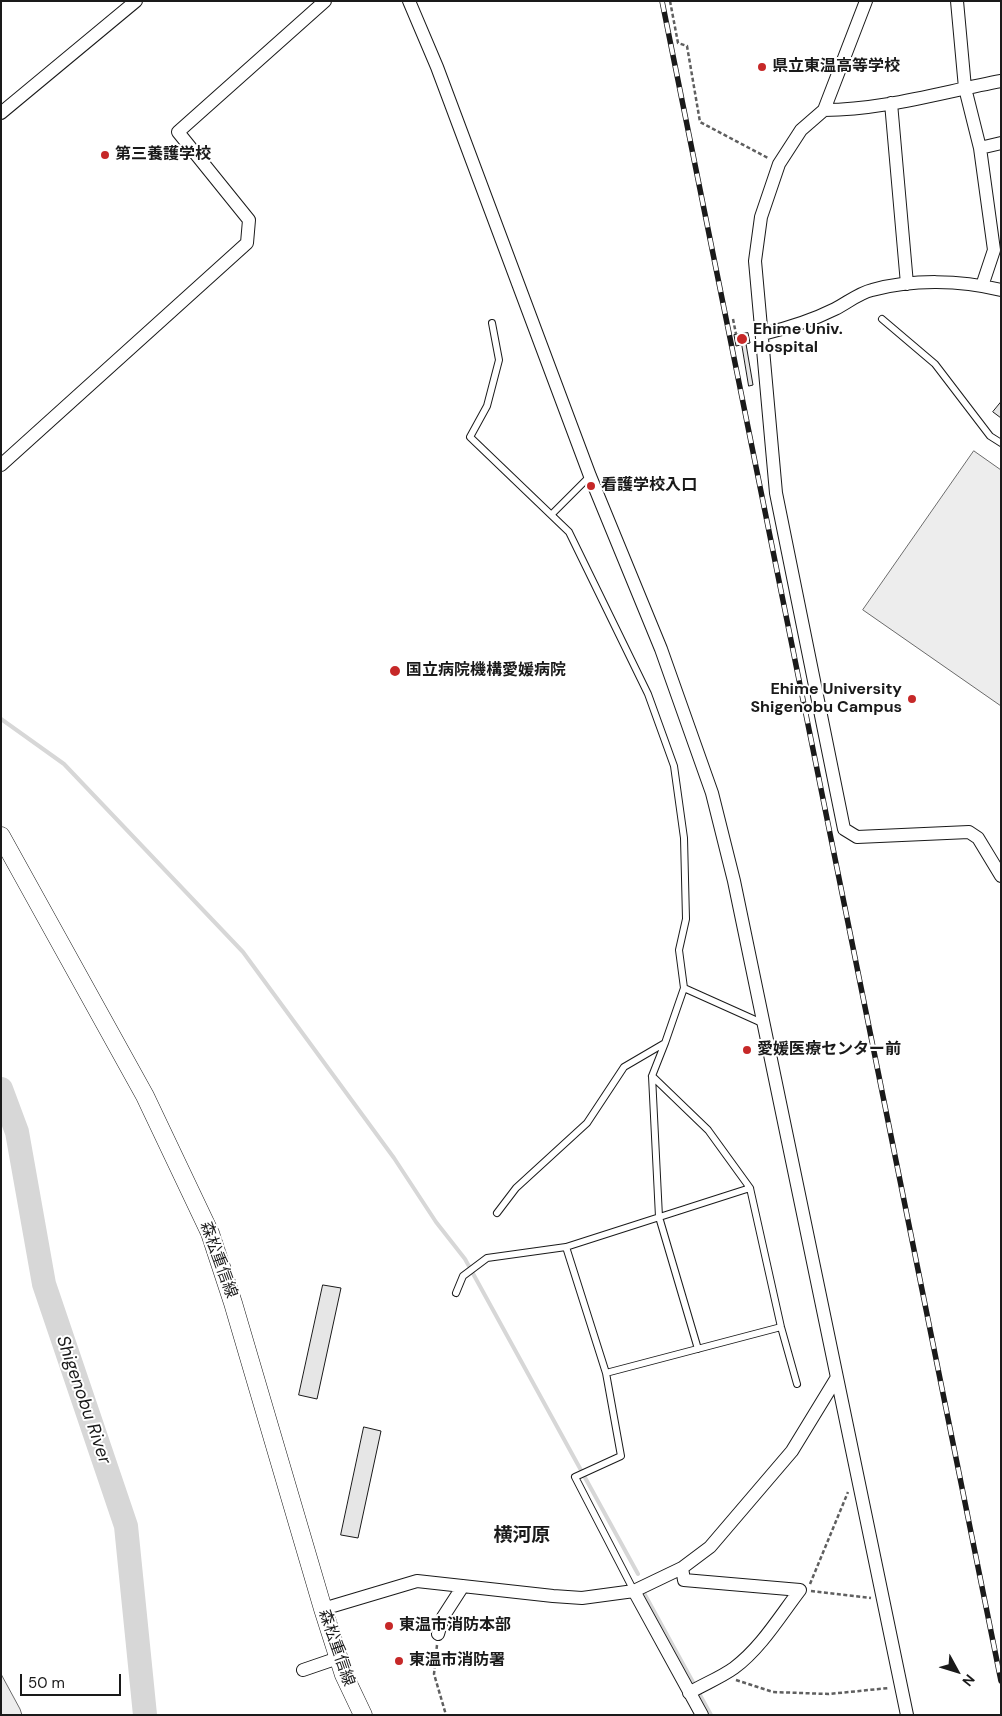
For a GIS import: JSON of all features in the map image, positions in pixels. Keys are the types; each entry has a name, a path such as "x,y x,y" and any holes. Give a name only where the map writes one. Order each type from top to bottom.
{"main road":[{"name":"森松重信線","path":"1,836 145,1096 180,1166 210,1233 233,1303 338,1658 363,1715"}],"street":[{"path":"1,114 136,1"},
{"path":"1,465 247,243 249,220 178,132 325,1"},
{"path":"409,1 437,67 590,476 661,649 712,793 734,881 907,1715"},
{"path":"866,1 824,110 801,130 779,164 761,216 755,261 757,300 763,334 776,493 844,829 857,837 969,832 978,838 1001,876"},
{"path":"957,1 965,88 996,215 994,250 982,286"},
{"path":"824,110 846,110 891,103 1001,81"},
{"path":"891,103 907,284"},
{"path":"980,148 1001,143"},
{"path":"763,334 803,324 870,290 907,284 949,283 1001,290"},
{"path":"323,1609 406,1582 417,1581 582,1598 634,1591 682,1568 710,1546 777,1470 808,1428 836,1379"},
{"path":"682,1568 684,1580 800,1590 765,1637 744,1659 694,1691"},
{"path":"438,1634 442,1617 463,1586"},
{"path":"634,1591 694,1691 702,1715"},
{"path":"302,1670 338,1658"}],"lane":[{"path":"882,319 935,364 990,436 1001,443"},
{"path":"492,323 499,360 487,406 470,437 569,532 648,694 674,766 684,838 686,919 679,950 684,988 652,1076 659,1217 698,1348"},
{"path":"552,514 590,476"},
{"path":"684,988 762,1023"},
{"path":"497,1213 516,1188 587,1122 624,1067 665,1043"},
{"path":"652,1076 708,1130 750,1188 781,1327 797,1384"},
{"path":"456,1293 463,1276 487,1258 566,1246 750,1188"},
{"path":"566,1246 606,1372 621,1456 575,1477 634,1591"},
{"path":"606,1372 781,1327"}],"path":[{"path":"670,1 678,43 687,46 700,122 779,164"},
{"path":"733,319 736,334"},
{"path":"860,1488 849,1489 807,1591 882,1599"},
{"path":"438,1634 434,1674 446,1715"},
{"path":"720,1676 773,1692 828,1694 900,1687"}],"shaded area":[{"path":"974,451 1001,470 1001,706 863,610"},
{"path":"1,1674 20,1709 22,1715 1,1715"}],"building":[{"path":"748,333 750,343 736,346 734,335"},
{"path":"742,344 746,344 753,385 749,386"},
{"path":"1001,402 1001,418 993,412"},
{"path":"323,1285 341,1288 317,1399 299,1395"},
{"path":"364,1427 381,1431 358,1538 341,1535"}],"waterway":[{"path":"1,719 64,764 243,952 394,1158 436,1222 465,1259 638,1574"},
{"name":"Shigenobu River","path":"1,1089 17,1132 44,1284 126,1526 145,1715"},
{"path":"644,1593 711,1715"}],"railway":[{"path":"662,1 1001,1681"}],"place":[{"name":"県立東温高等学校","path":"762,67"},
{"name":"第三養護学校","path":"105,155"},
{"name":"Ehime Univ. Hospital","path":"742,339"},
{"name":"看護学校入口","path":"591,486"},
{"name":"国立病院機構愛媛病院","path":"395,671"},
{"name":"Ehime University Shigenobu Campus","path":"912,699"},
{"name":"愛媛医療センター前","path":"747,1050"},
{"name":"東温市消防本部","path":"389,1626"},
{"name":"東温市消防署","path":"399,1661"}],"district":[{"name":"横河原","path":"522,1536"}]}
